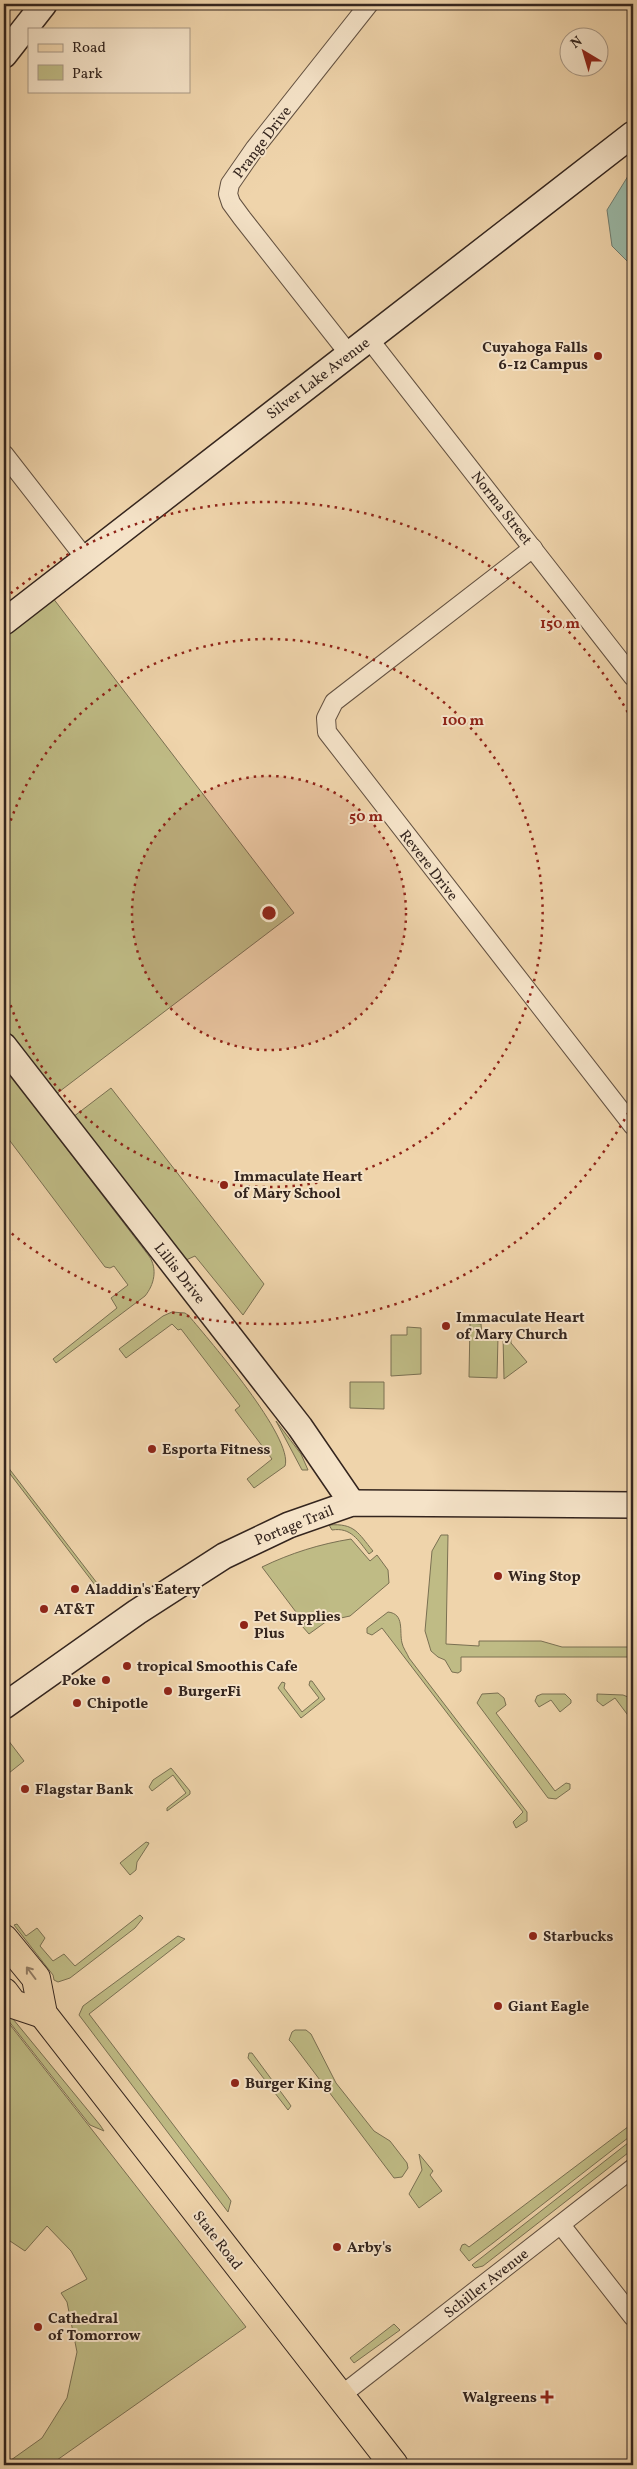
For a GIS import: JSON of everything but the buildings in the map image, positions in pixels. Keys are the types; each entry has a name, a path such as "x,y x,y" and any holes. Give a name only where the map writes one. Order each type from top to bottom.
{"main road":[{"name":"State Road","path":"4,1938 36,1978 43,2014 339,2397 394,2465"},
{"path":"4,1992 13,2004 43,2014"}],"street":[{"path":"4,55 44,4"},
{"name":"Prange Drive","path":"349,354 242,218 231,203 228,194 230,184 256,148 370,4"},
{"name":"Silver Lake Avenue","path":"4,622 633,134"},
{"name":"Norma Street","path":"369,339 633,677"},
{"path":"4,454 85,558"},
{"name":"Revere Drive","path":"533,548 334,702 326,718 327,732 633,1126"},
{"name":"Lillis Drive","path":"4,1046 300,1428 352,1503"},
{"name":"Portage Trail","path":"4,1706 137,1612 224,1556 289,1525 352,1503 633,1505"},
{"name":"Schiller Avenue","path":"339,2397 633,2168"},
{"path":"560,2225 633,2317"}],"green space":[{"path":"46,589 294,913 47,1101 4,1046 4,622"},
{"path":"4,1067 149,1256 154,1271 153,1282 145,1296 56,1363 53,1359 117,1308 111,1298 128,1285 114,1266 110,1268 105,1267 4,1133"},
{"path":"111,1088 264,1284 243,1315 195,1256 186,1260 73,1117"},
{"path":"172,1312 185,1313 189,1316 231,1367 277,1434 284,1452 285,1466 254,1488 247,1479 272,1459 235,1410 240,1406 181,1329 178,1330 172,1324 126,1358 119,1349 163,1316"},
{"path":"470,1323 481,1324 482,1336 498,1337 497,1378 469,1377"},
{"path":"407,1327 421,1328 421,1374 391,1376 391,1335 407,1335"},
{"path":"503,1336 511,1337 511,1343 527,1362 504,1379"},
{"path":"350,1382 384,1382 384,1409 350,1408"},
{"path":"276,1421 301,1454 308,1470 302,1470"},
{"path":"4,1462 97,1583 95,1585 4,1466"},
{"path":"329,1525 345,1526 355,1530 373,1551 369,1554 354,1536 344,1531 332,1530"},
{"path":"441,1535 448,1535 446,1644 479,1646 479,1641 541,1641 562,1647 633,1647 633,1657 461,1657 461,1671 458,1673 452,1672 445,1660 431,1651 425,1631 432,1551"},
{"path":"351,1539 370,1561 377,1555 388,1570 389,1583 350,1616 327,1621 309,1634 302,1626 305,1624 262,1567 306,1550"},
{"path":"388,1612 393,1613 399,1620 403,1647 409,1658 527,1812 527,1821 516,1828 513,1822 523,1812 382,1628 372,1635 367,1633 367,1628"},
{"path":"310,1681 312,1681 325,1699 301,1718 278,1688 282,1682 285,1683 284,1688 302,1712 319,1698 309,1685"},
{"path":"498,1693 504,1698 506,1705 496,1713 555,1791 566,1783 570,1784 570,1789 556,1799 548,1798 477,1703 482,1694"},
{"path":"542,1694 565,1694 571,1700 571,1703 560,1712 551,1700 539,1707 535,1701 537,1696"},
{"path":"597,1694 623,1695 628,1697 628,1710 633,1711 633,1722 615,1698 603,1706 597,1701"},
{"path":"8,1740 24,1761 4,1777 4,1744"},
{"path":"171,1768 190,1791 190,1794 167,1811 167,1808 186,1793 173,1775 152,1791 149,1787 153,1780"},
{"path":"146,1842 149,1843 137,1862 136,1870 130,1875 120,1863"},
{"path":"140,1915 143,1918 135,1928 70,1978 58,1982 54,1980 53,1975 14,1925 17,1924 26,1936 37,1928 45,1938 40,1946 53,1961 64,1954 75,1966"},
{"path":"178,1936 185,1939 89,2014 231,2201 228,2212 79,2015 83,2006"},
{"path":"4,2008 104,2131 90,2125 4,2015"},
{"path":"4,2017 246,2327 50,2465 4,2465 42,2438 67,2398 77,2352 67,2302 61,2293 87,2279 71,2251 47,2226 25,2251 4,2237"},
{"path":"295,2030 306,2030 311,2034 336,2083 374,2131 390,2141 407,2163 408,2168 402,2177 394,2178 289,2040 292,2032"},
{"path":"249,2053 252,2053 289,2103 291,2106 288,2110 248,2058"},
{"path":"633,2123 633,2134 469,2261 460,2250 462,2245 465,2244 469,2247"},
{"path":"633,2139 633,2149 483,2266 475,2268 472,2265"},
{"path":"419,2154 433,2171 430,2175 442,2191 419,2208 409,2194 422,2170"},
{"path":"394,2324 400,2330 354,2363 350,2358"}],"shaded area":[{"path":"633,168 633,267 612,246 607,210"}],"place":[{"name":"Cuyahoga Falls 6-12 Campus","path":"598,356"},
{"name":"Immaculate Heart of Mary School","path":"224,1185"},
{"name":"Immaculate Heart of Mary Church","path":"446,1326"},
{"name":"Esporta Fitness","path":"152,1449"},
{"name":"Wing Stop","path":"498,1576"},
{"name":"Aladdin's Eatery","path":"75,1589"},
{"name":"AT&T","path":"44,1609"},
{"name":"Pet Supplies Plus","path":"244,1625"},
{"name":"tropical Smoothis Cafe","path":"127,1666"},
{"name":"Poke","path":"106,1680"},
{"name":"BurgerFi","path":"168,1691"},
{"name":"Chipotle","path":"77,1703"},
{"name":"Flagstar Bank","path":"25,1789"},
{"name":"Starbucks","path":"533,1936"},
{"name":"Giant Eagle","path":"498,2006"},
{"name":"Burger King","path":"235,2083"},
{"name":"Arby's","path":"337,2247"},
{"name":"Cathedral of Tomorrow","path":"38,2327"},
{"name":"Walgreens","path":"547,2397"}]}
